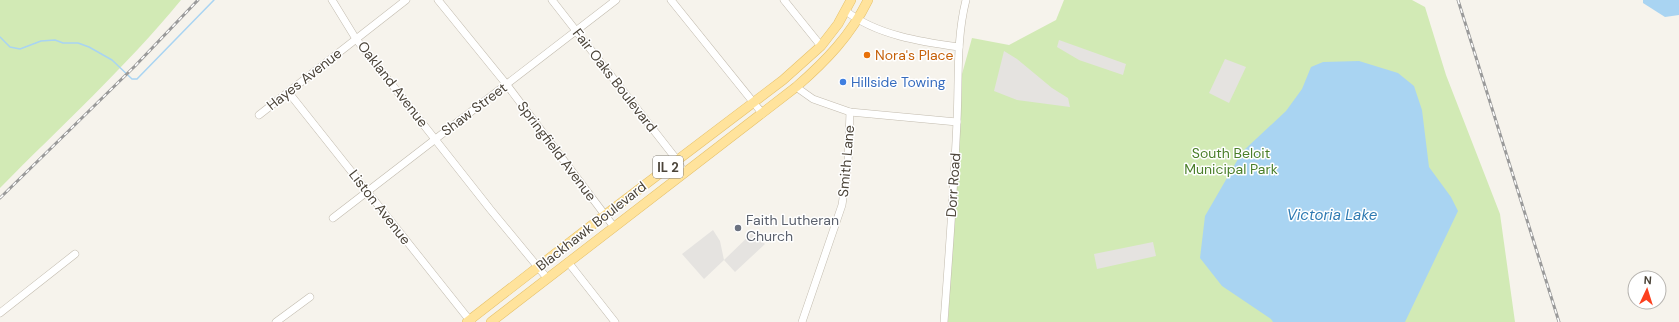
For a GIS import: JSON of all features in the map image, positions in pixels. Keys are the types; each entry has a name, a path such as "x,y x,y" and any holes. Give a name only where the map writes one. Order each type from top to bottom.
{"main road":[{"name":"Blackhawk Boulevard","path":"469,321 752,102 783,80 821,46 852,0"},
{"name":"Blackhawk Boulevard","path":"491,322 796,87 841,44 868,0"}],"street":[{"name":"Oakland Avenue","path":"332,0 356,39 490,209 547,278"},
{"name":"Hayes Avenue","path":"259,115 406,0"},
{"name":"Springfield Avenue","path":"438,0 507,85 614,227"},
{"name":"Fair Oaks Boulevard","path":"552,0 677,160 684,173"},
{"name":"Shaw Street","path":"333,218 616,0"},
{"path":"671,0 762,113"},
{"path":"784,0 821,46"},
{"name":"Dorr Road","path":"944,322 957,122 960,47 963,11 966,0"},
{"path":"846,11 857,20 872,27 921,41 960,47"},
{"path":"796,87 813,99 850,112 957,122"},
{"name":"Liston Avenue","path":"289,92 469,321"},
{"name":"Smith Lane","path":"802,322 842,205 848,164 850,112"},
{"path":"0,313 75,254"},
{"path":"568,262 615,322"},
{"path":"276,322 310,297"}],"green space":[{"path":"0,0 181,0 116,73 0,188"},
{"name":"South Beloit Municipal Park","path":"1064,0 1412,0 1425,7 1446,75 1500,214 1515,322 948,322 962,74 972,38 1009,45 1056,20"}],"shaded area":[{"path":"1059,40 1126,64 1123,75 1079,60 1057,47"},
{"path":"1004,51 1017,59 1052,88 1068,98 1070,107 1017,100 994,91"},
{"path":"1225,59 1246,67 1229,103 1209,93"},
{"path":"713,230 720,241 724,260 704,279 682,254"},
{"path":"753,232 765,244 735,272 724,260"},
{"path":"1153,242 1156,256 1097,269 1094,254"}],"water":[{"path":"1643,0 1679,0 1679,15 1665,17 1643,3"},
{"name":"Victoria Lake","path":"1359,61 1398,73 1414,86 1422,110 1429,167 1451,197 1458,211 1405,322 1273,322 1271,319 1222,286 1200,258 1205,216 1242,152 1286,111 1302,89 1311,67 1323,62"}],"waterway":[{"path":"0,37 10,47 20,49 41,41 55,40 63,43 78,43 89,47 112,60 132,79 137,79 214,0"}],"railway":[{"path":"0,198 135,66 198,0"},
{"path":"1458,0 1559,322"}],"place":[{"name":"Nora's Place","path":"867,55"},
{"name":"Hillside Towing","path":"843,82"},
{"name":"Faith Lutheran Church","path":"738,228"}]}
